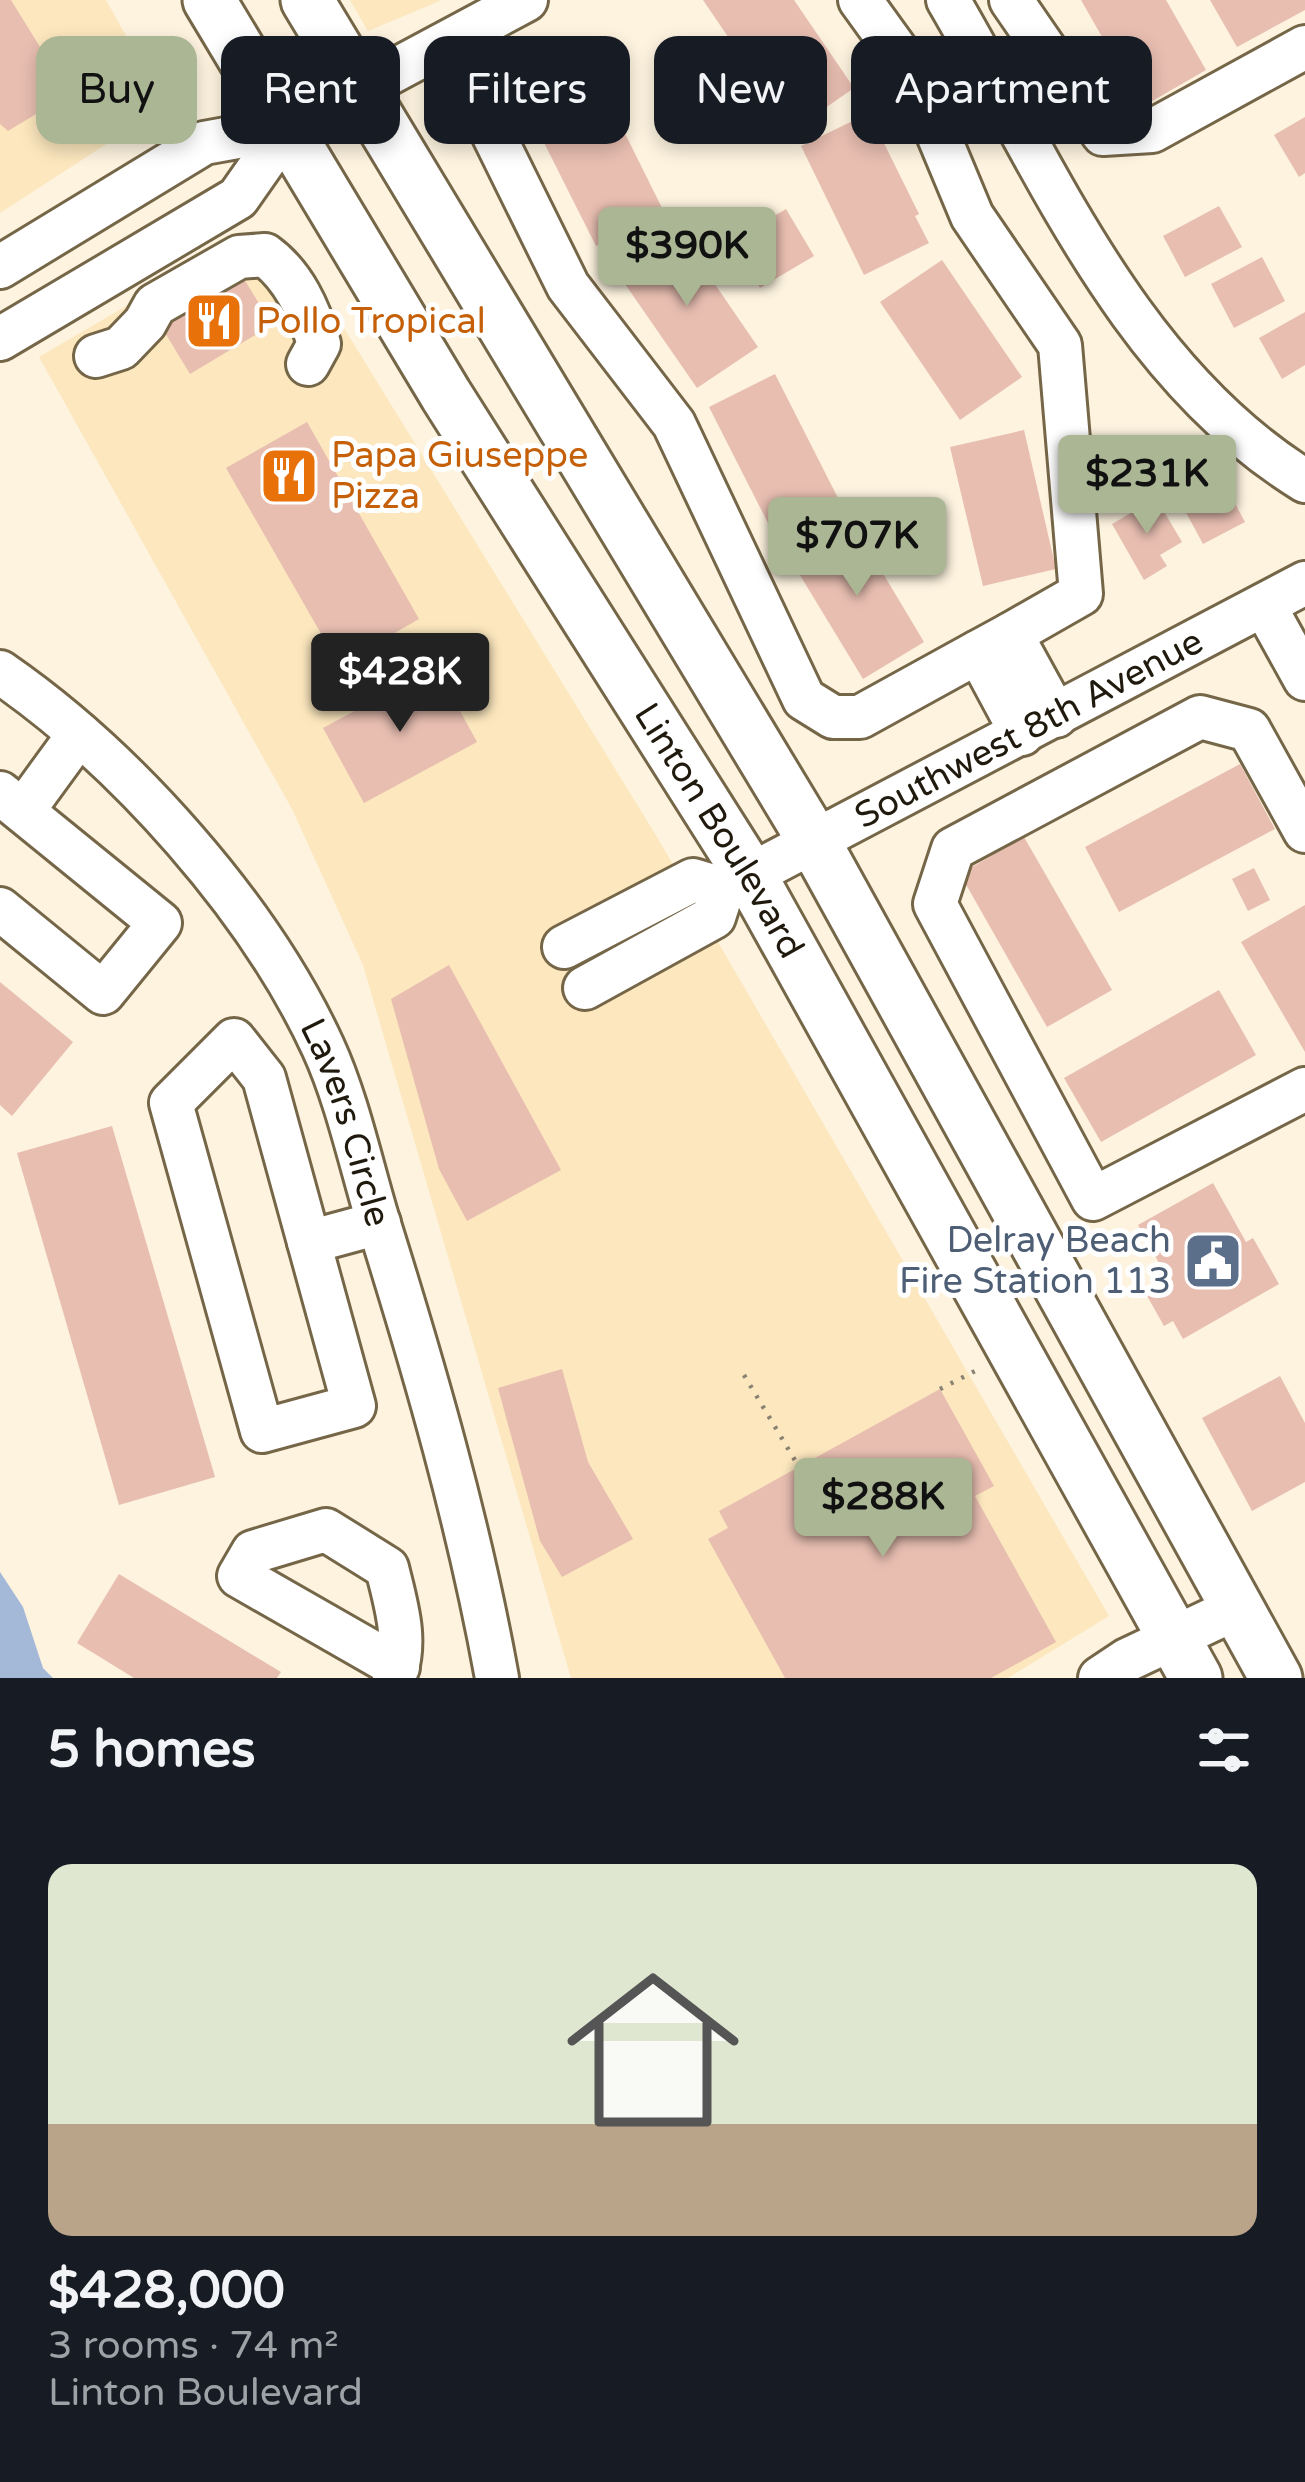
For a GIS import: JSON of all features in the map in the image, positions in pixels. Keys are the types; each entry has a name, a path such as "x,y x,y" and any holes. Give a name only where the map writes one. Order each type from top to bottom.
{"main road":[{"name":"Linton Boulevard","path":"209,0 231,36"},
{"name":"Linton Boulevard","path":"307,0 328,36"},
{"name":"Linton Boulevard","path":"296,144 736,882 1175,1665"},
{"name":"Linton Boulevard","path":"393,144 815,843 1276,1678"}],"street":[{"path":"400,68 526,0"},
{"path":"860,0 886,36"},
{"path":"1011,0 1103,134 1152,130 1305,47"},
{"path":"940,36 963,7 1110,285 1153,344 1239,432 1305,481"},
{"path":"0,267 204,143 221,140"},
{"path":"0,339 238,198 275,144"},
{"path":"498,144 568,286 674,424 804,699 833,716 860,717 1081,594 1060,345 972,216 942,144"},
{"path":"96,356 121,348 146,323 154,305 239,257 265,255 282,268 311,318 319,344 308,364"},
{"name":"Southwest 8th Avenue","path":"736,882 1305,583"},
{"path":"1264,605 1305,679"},
{"path":"994,643 1073,783"},
{"name":"Lavers Circle","path":"0,672 79,734 197,855 248,922 325,1049 425,1371 462,1511 497,1678"},
{"path":"1305,831 1249,730 1200,718 953,849 935,904 1093,1199 1305,1089"},
{"path":"0,909 103,993 160,923 11,802 79,734"},
{"path":"564,947 693,880 736,882 714,917 585,988"},
{"path":"234,1040 264,1078 309,1242 354,1406 262,1431 171,1102 234,1040"},
{"path":"309,1242 379,1223"},
{"path":"1100,1678 1127,1660 1175,1665 1237,1608"}],"path":[{"path":"940,1389 977,1370"},
{"path":"745,1375 799,1466"}],"shaded area":[{"path":"0,0 106,0 126,36 36,36 36,144 106,144 0,213"},
{"path":"350,0 442,0 368,31"},
{"path":"279,238 299,255 657,837 1109,1616 1008,1678 571,1678 363,965 292,809 39,357 239,240"}],"water":[{"path":"0,1572 23,1607 43,1668 53,1678 0,1678"}],"building":[{"path":"0,0 11,0 36,41 36,114 8,131 0,124"},
{"path":"703,0 794,0 819,36 727,36"},
{"path":"1081,0 1166,0 1206,70 1152,101 1152,36 1102,36"},
{"path":"1210,0 1305,0 1305,10 1237,47"},
{"path":"827,48 851,84 851,90 827,107"},
{"path":"1305,117 1305,173 1299,177 1274,135"},
{"path":"851,122 851,144 884,144 929,243 864,275 801,146 827,144 827,133"},
{"path":"545,144 630,144 664,212 596,246"},
{"path":"1219,206 1242,247 1185,277 1163,236"},
{"path":"786,209 814,256 760,288 733,240"},
{"path":"677,229 758,347 697,388 616,271"},
{"path":"1262,257 1285,301 1234,328 1211,284"},
{"path":"942,260 1022,377 960,420 880,302"},
{"name":"Pollo Tropical","path":"238,269 272,325 190,374 156,318"},
{"path":"1305,312 1305,365 1282,379 1259,338"},
{"path":"775,374 840,502 774,535 709,407"},
{"path":"307,422 419,619 339,665 226,468"},
{"path":"1024,430 1056,569 983,586 950,447"},
{"path":"1211,459 1245,522 1203,544 1169,481"},
{"path":"1156,498 1182,542 1160,555 1167,566 1144,580 1112,524"},
{"path":"851,520 924,642 863,679 789,557"},
{"path":"436,667 477,742 364,803 323,728"},
{"path":"1240,764 1275,829 1119,912 1085,847"},
{"path":"1024,837 1112,990 1047,1027 960,874"},
{"path":"1254,868 1270,900 1248,911 1232,879"},
{"path":"1305,905 1305,1052 1241,942"},
{"path":"449,965 561,1170 467,1221 439,1169 391,999"},
{"path":"0,982 73,1042 12,1116 0,1105"},
{"path":"1219,990 1256,1055 1101,1142 1064,1078"},
{"path":"112,1126 215,1477 119,1505 17,1153"},
{"name":"Delray Beach Fire Station 113","path":"1213,1183 1246,1242 1253,1238 1279,1284 1183,1339 1173,1321 1164,1326 1146,1294 1169,1281 1138,1225"},
{"path":"562,1369 588,1462 633,1539 562,1577 540,1541 498,1388"},
{"path":"1280,1376 1305,1423 1305,1482 1252,1511 1202,1418"},
{"path":"940,1389 994,1486 975,1496 1056,1642 991,1678 785,1678 708,1539 728,1528 719,1511"},
{"path":"119,1574 281,1672 277,1678 134,1678 77,1643"}],"place":[{"name":"Pollo Tropical","path":"214,321"},
{"name":"Papa Giuseppe Pizza","path":"289,476"},
{"name":"Delray Beach Fire Station 113","path":"1213,1261"}]}
